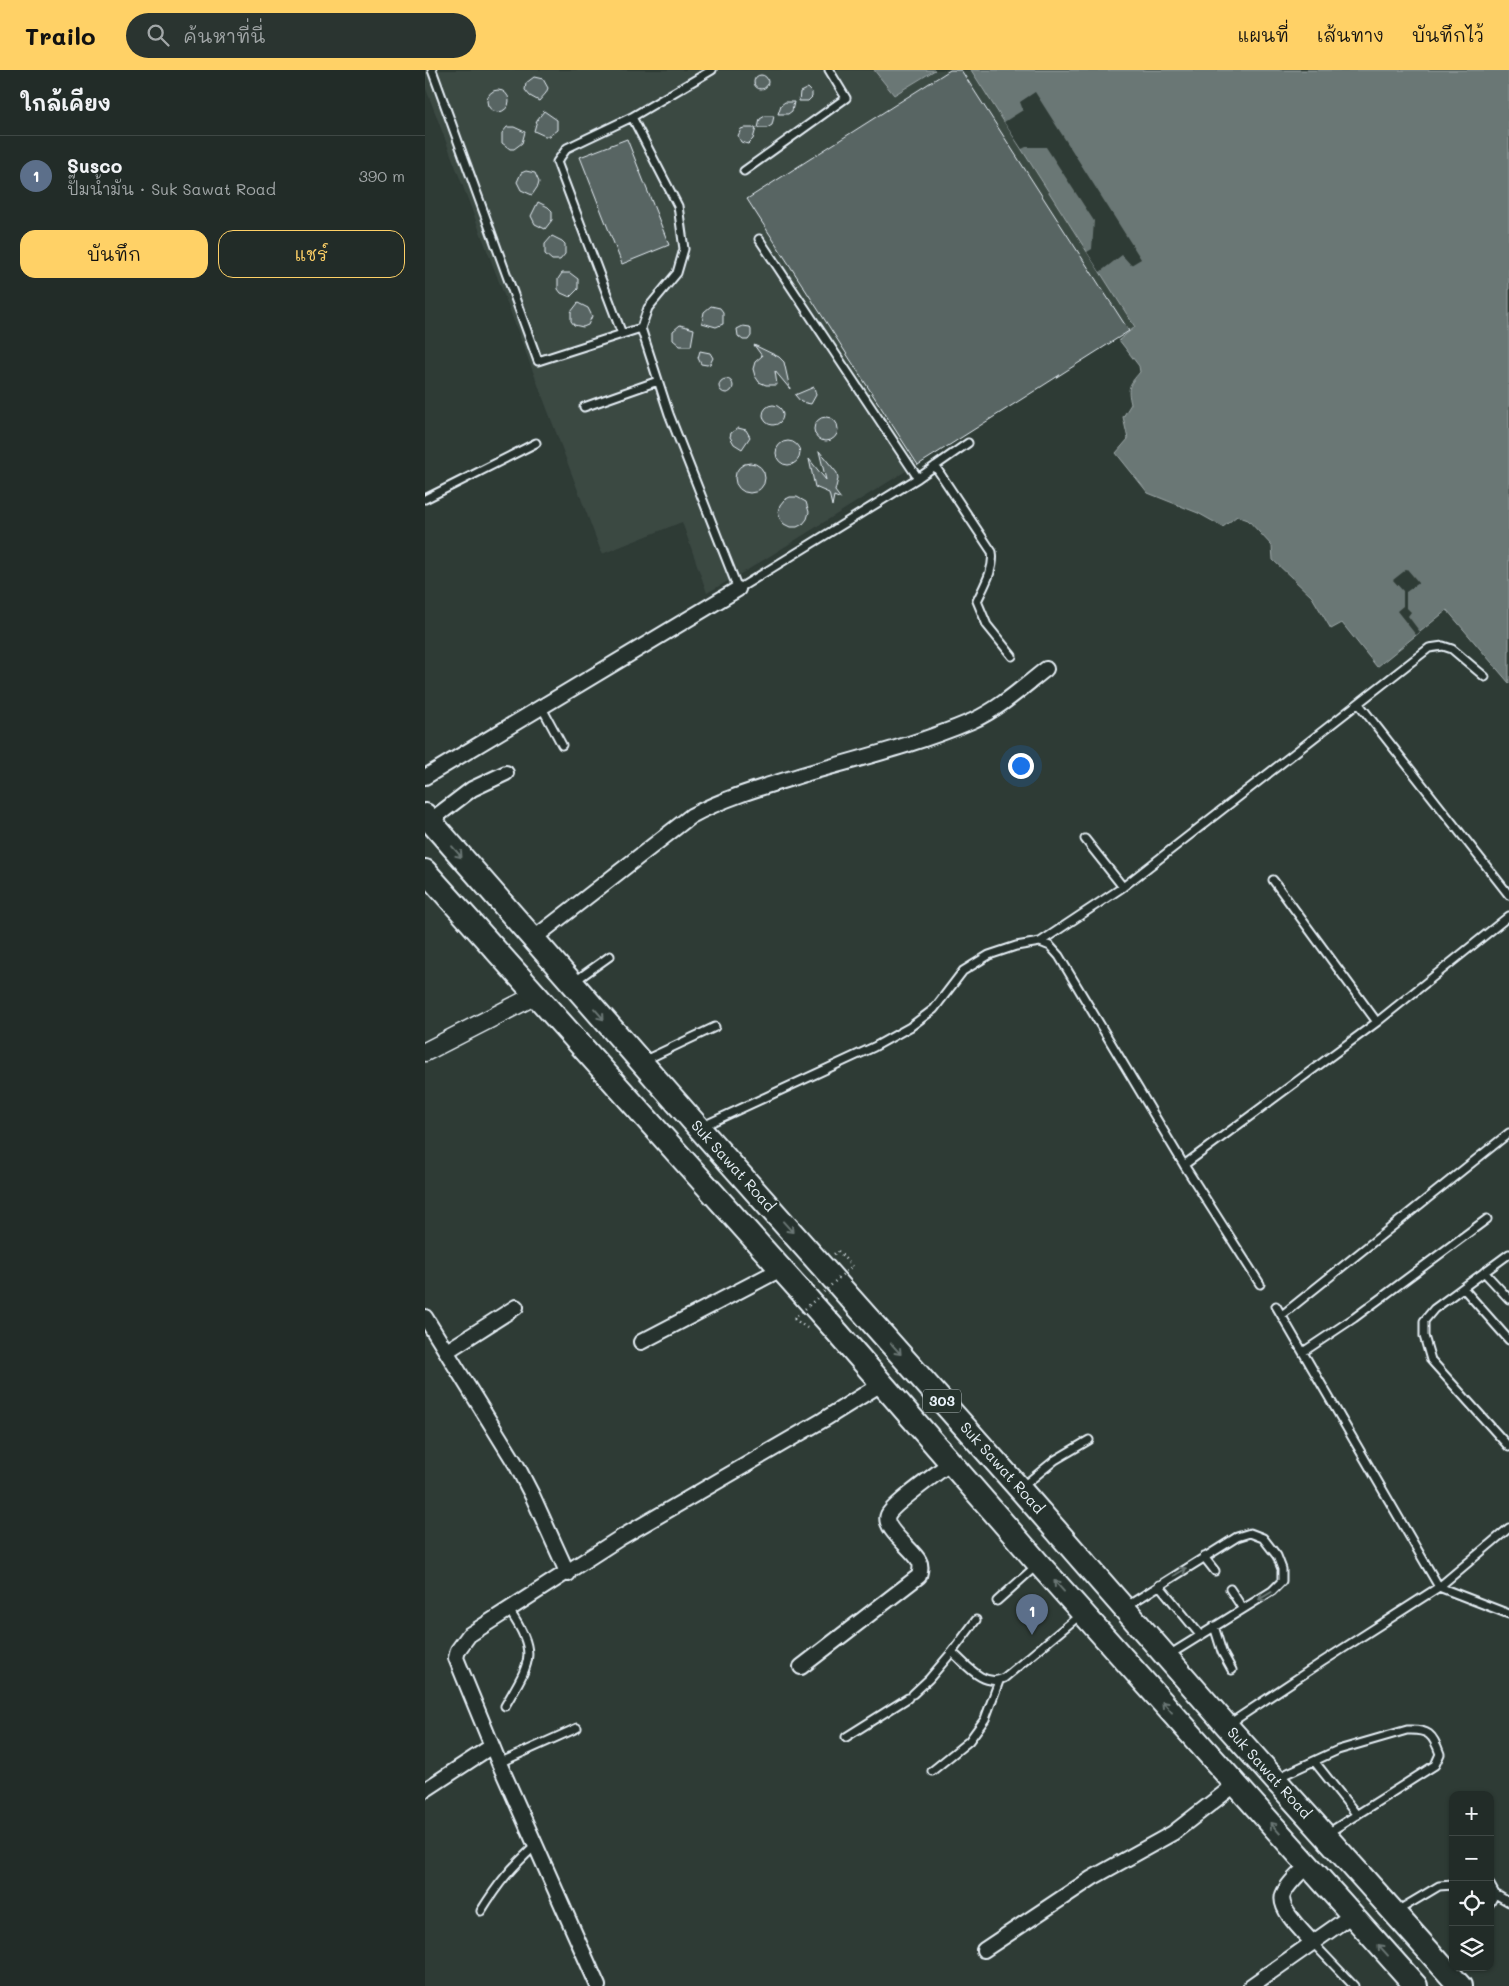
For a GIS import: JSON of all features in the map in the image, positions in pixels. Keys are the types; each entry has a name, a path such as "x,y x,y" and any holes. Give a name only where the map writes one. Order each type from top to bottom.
{"main road":[{"name":"Suk Sawat Road","path":"427,818 1227,1726 1459,1986"},
{"name":"303","path":"425,871 781,1269 1082,1613 1416,1986"}],"street":[{"path":"425,777 738,589"},
{"path":"533,939 691,816 708,806 768,785 891,749 972,721 991,711 1046,669"},
{"path":"427,818 472,789 506,773"},
{"path":"425,1052 536,995"},
{"path":"641,1342 781,1269"},
{"path":"447,1351 516,1307"},
{"path":"425,1317 529,1489 568,1574"},
{"path":"598,1986 499,1763 456,1658 458,1650 469,1635 568,1574 620,1538 881,1384"},
{"path":"801,1667 919,1576 921,1568 919,1560 891,1529 887,1519 888,1514 950,1463"},
{"path":"425,1790 492,1746"},
{"path":"984,1950 1092,1878 1173,1833 1236,1784"},
{"path":"1308,1865 1286,1890 1282,1902 1286,1912 1313,1943"},
{"path":"1251,1986 1352,1915"}],"lane":[{"path":"432,70 537,361 641,328"},
{"path":"622,334 557,162 567,148 632,117 712,70"},
{"path":"744,171 846,98 829,70"},
{"path":"632,117 678,206 684,249 677,273 648,308 641,328 669,414 738,589 918,478 968,443"},
{"path":"759,239 918,478"},
{"path":"585,407 658,381"},
{"path":"425,499 536,443"},
{"path":"935,466 992,552 991,570 977,600 987,625 1011,656"},
{"path":"699,1128 874,1047 910,1027 934,1009 963,971 989,955 1016,946 1040,942 1123,887 1429,648 1443,646 1453,650 1485,677"},
{"path":"1359,704 1509,895"},
{"path":"542,708 562,745"},
{"path":"1085,839 1123,887"},
{"path":"1273,880 1377,1022"},
{"path":"1184,1165 1377,1022 1509,916"},
{"path":"1040,942 1050,946 1059,956 1184,1165 1261,1284"},
{"path":"572,983 609,956"},
{"path":"641,1062 715,1028"},
{"path":"1282,1315 1509,1133"},
{"path":"1303,1352 1353,1318 1487,1219"},
{"path":"1509,1254 1434,1309 1423,1321 1424,1336 1431,1360 1509,1447"},
{"path":"1484,1272 1509,1299"},
{"path":"1463,1288 1509,1340"},
{"path":"1277,1306 1439,1587 1509,1614"},
{"path":"1020,1489 1055,1460 1089,1440"},
{"path":"1227,1726 1439,1587 1509,1528"},
{"path":"1125,1608 1237,1537 1250,1533 1263,1538 1277,1556 1282,1569 1282,1581 1272,1591 1167,1656"},
{"path":"1204,1557 1215,1570"},
{"path":"997,1601 1039,1564"},
{"path":"1159,1585 1200,1635"},
{"path":"1230,1589 1243,1608"},
{"path":"505,1706 526,1668 528,1651 523,1632 509,1610"},
{"path":"952,1652 981,1678 992,1682 999,1681 1082,1613"},
{"path":"845,1737 911,1696 929,1679 976,1620"},
{"path":"1214,1626 1222,1652 1232,1670"},
{"path":"932,1771 969,1741 985,1719 999,1681"},
{"path":"499,1763 577,1728"},
{"path":"1275,1779 1339,1750 1407,1730 1427,1732 1436,1742 1440,1754 1435,1765 1325,1836"},
{"path":"1314,1761 1357,1815"},
{"path":"481,1911 504,1876 536,1845"},
{"path":"1394,1913 1439,1886 1449,1885"},
{"path":"1495,1894 1509,1902"},
{"path":"1313,1943 1354,1986"}],"path":[{"path":"794,1319 852,1266"}],"shaded area":[{"path":"425,70 874,70 894,94 935,70 971,70 1135,328 749,569 707,593 682,522 602,554 425,86"},
{"path":"874,70 935,70 894,95"},
{"path":"971,70 1509,70 1509,683 1447,610 1377,667 1342,623 1331,629 1312,597 1273,560 1272,546 1248,520 1237,516 1223,527 1198,513 1148,493 1116,453 1128,439 1123,417 1131,404 1130,386 1140,372 1139,366 1119,340 1135,327"}],"pier":[{"path":"1035,92 1141,259 1131,265 1122,255 1100,272 1087,252 1092,249 1094,221 1046,147 1026,147 1022,149 1004,122 1023,110 1020,102"},
{"path":"1407,569 1419,583 1406,592 1406,607 1411,612 1408,616 1420,632 1416,635 1397,611 1403,606 1403,591 1393,580"}],"building":[{"path":"950,70 961,70 1129,331 918,465 747,199"},
{"path":"758,75 764,75 768,82 764,89 758,89 754,85 754,79"},
{"path":"534,77 543,79 548,88 539,101 530,96 525,90 526,83"},
{"path":"808,88 812,92 812,97 808,101 799,101 800,92"},
{"path":"498,90 506,93 509,101 506,109 498,112 490,109 487,101 490,93"},
{"path":"785,102 794,102 792,111 788,114 778,114 781,105"},
{"path":"544,111 557,120 557,130 549,136 534,131 537,120"},
{"path":"765,116 774,116 772,125 767,128 758,128 760,119"},
{"path":"507,127 514,127 525,132 522,143 514,149 510,149 502,143 502,133"},
{"path":"756,128 753,139 748,144 741,142 738,136 741,129"},
{"path":"627,139 669,245 622,264 580,157"},
{"path":"526,171 535,173 539,182 532,195 521,190 517,182 521,173"},
{"path":"538,202 552,211 552,220 545,229 535,224 531,216"},
{"path":"552,236 565,244 565,254 560,260 552,260 545,254 545,244"},
{"path":"562,273 570,273 578,279 578,289 570,297 561,293 558,289 558,279"},
{"path":"578,303 588,308 592,316 588,325 583,327 574,325 571,321 571,312"},
{"path":"711,306 720,308 723,312 723,324 716,327 702,323 704,312"},
{"path":"680,325 694,329 691,346 680,346 673,340 673,331"},
{"path":"743,326 750,327 751,336 748,340 743,340 738,336 737,329"},
{"path":"754,345 779,357 784,362 790,389 775,371 777,385 766,385 759,382 753,369 755,362 762,356"},
{"path":"700,351 710,353 713,358 710,364 701,364 698,358"},
{"path":"723,379 729,379 733,386 729,393 723,393 719,389 719,383"},
{"path":"814,387 816,395 811,404 801,402 795,395"},
{"path":"773,405 780,408 783,415 780,422 773,425 766,422 763,415 766,408"},
{"path":"826,417 835,420 838,429 835,438 826,441 817,438 814,429 817,420"},
{"path":"738,428 746,430 750,437 742,449 734,444 730,437 731,433"},
{"path":"788,441 797,444 800,453 797,462 788,465 779,462 776,453 779,444"},
{"path":"819,451 837,473 838,479 835,491 841,499 834,496 832,506 829,493 815,487 809,459 826,480"},
{"path":"750,463 761,467 765,478 761,489 750,493 739,489 735,478 739,467"},
{"path":"790,497 797,497 806,502 809,512 803,524 797,527 790,527 784,524 778,512 784,500"}],"place":[{"name":"Susco","path":"1032,1635"}]}
